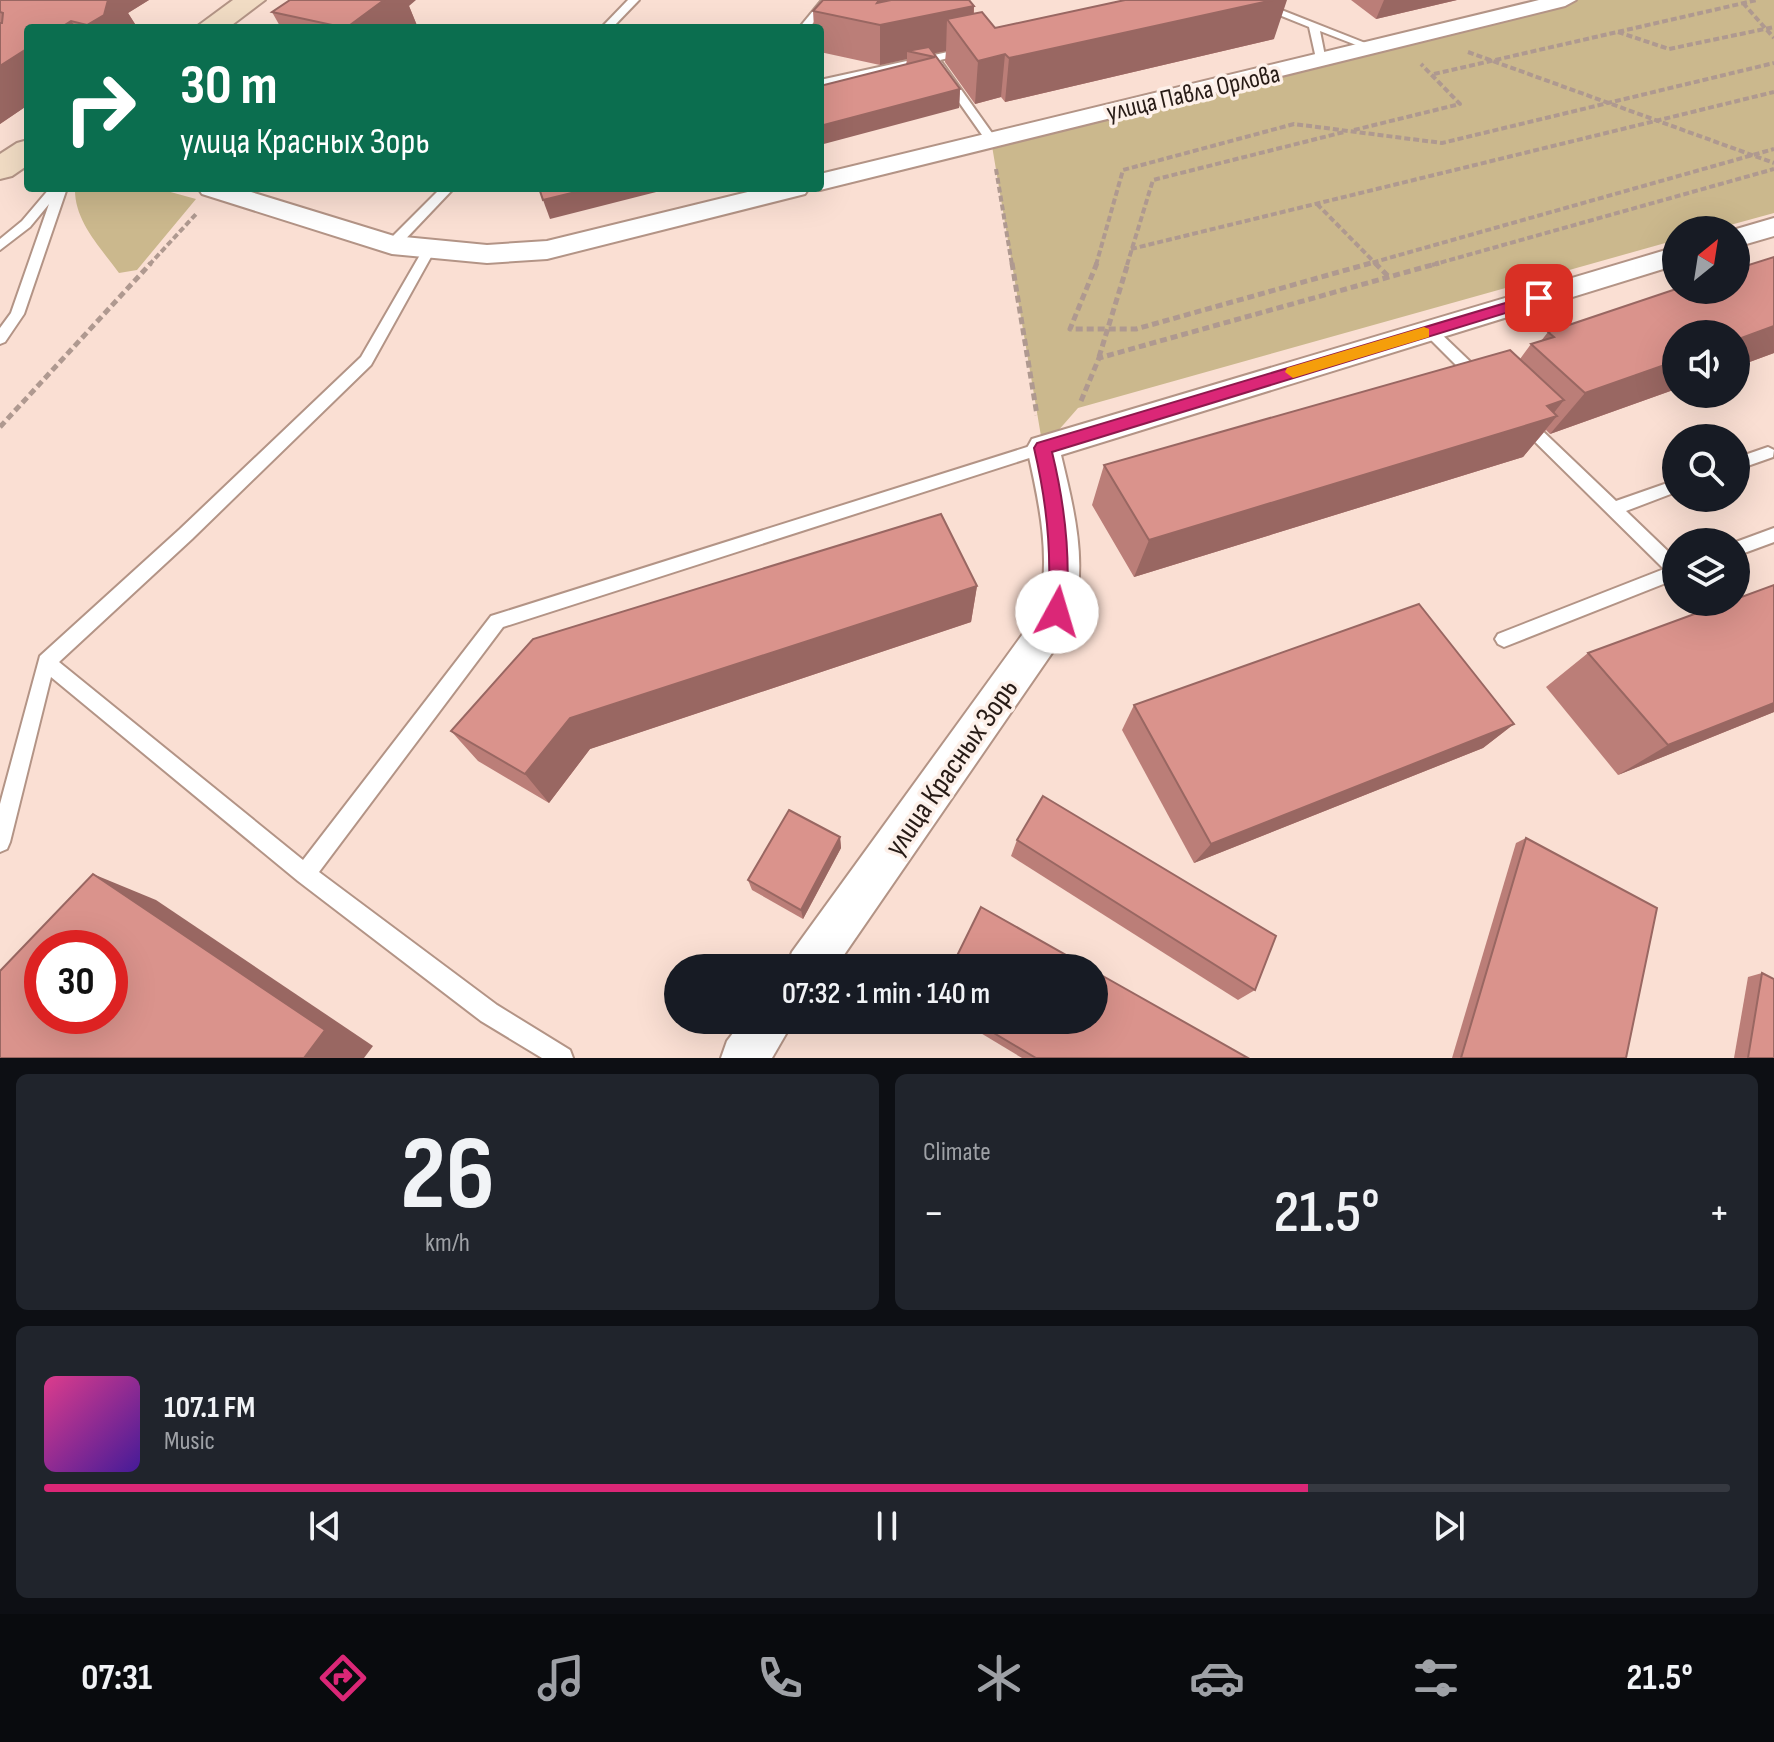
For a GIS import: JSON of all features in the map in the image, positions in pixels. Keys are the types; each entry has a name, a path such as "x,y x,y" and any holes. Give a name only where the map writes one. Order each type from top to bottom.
{"main road":[{"path":"215,24 251,0"},
{"path":"0,169 24,153"}],"street":[{"name":"улица Павла Орлова","path":"824,181 1565,0"},
{"path":"224,192 392,245 487,254 547,250 780,192"},
{"path":"1750,234 1774,227"},
{"path":"1043,448 1662,260"},
{"name":"улица Красных Зорь","path":"818,954 1035,650 1057,612 1061,568 1051,483 1043,448"},
{"path":"744,1058 761,1034"}],"lane":[{"path":"610,24 634,0"},
{"path":"807,24 827,0"},
{"path":"1247,0 1373,48"},
{"path":"1314,25 1321,61"},
{"path":"824,82 979,48"},
{"path":"933,58 991,140"},
{"path":"0,246 26,224 55,192"},
{"path":"0,339 17,314 58,192"},
{"path":"392,245 444,192"},
{"path":"0,842 46,662 186,534 366,361 430,248"},
{"path":"1430,331 1487,387"},
{"path":"1510,409 1662,557"},
{"path":"305,874 497,621 1043,448"},
{"path":"1750,459 1768,453"},
{"path":"1613,509 1662,491"},
{"path":"1750,544 1774,535"},
{"path":"1504,639 1662,577"},
{"path":"46,662 305,874 489,1013 562,1058"}],"path":[{"path":"1078,408 1099,358 1153,180 1460,104 1434,74 1757,0"},
{"path":"1743,3 1774,38"},
{"path":"1617,32 1669,49 1774,27"},
{"path":"1422,36 1752,155 1774,166"},
{"path":"1774,63 1442,143 1294,124 1123,170 1104,246 1070,329 1136,329 1774,149"},
{"path":"1131,249 1774,92"},
{"path":"991,140 1043,448"},
{"path":"1099,358 1774,166"},
{"path":"1317,204 1389,276"},
{"path":"0,427 197,213"}],"shaded area":[{"path":"1562,0 1774,0 1774,213 1750,220 1750,216 1662,216 1662,244 1078,408 1043,448 991,140"},
{"path":"75,192 171,192 196,199 137,270 119,273 83,223"}],"building":[{"path":"0,0 108,0 104,15 89,24 71,21 66,24 24,24 24,51 0,66 0,23 3,13 0,12"},
{"path":"290,0 384,0 351,24 328,24 272,12"},
{"path":"823,0 879,0 877,3 891,0 969,0 974,6 880,25 813,11"},
{"path":"1125,0 1273,0 1009,58 1005,54 978,61 947,19 982,12 995,28"},
{"path":"929,47 960,89 824,125 824,85 935,57 907,51"},
{"path":"540,192 576,192 543,200"},
{"path":"1774,257 1774,326 1750,335 1750,320 1662,320 1662,366 1585,393 1531,344 1554,337 1548,332 1662,294 1662,304 1750,304 1750,265"},
{"path":"1510,350 1564,400 1547,406 1557,416 1149,540 1104,465"},
{"path":"941,514 977,586 570,718 525,774 451,731 533,639"},
{"path":"1774,585 1774,703 1668,745 1588,653 1689,616 1750,616 1750,594"},
{"path":"1419,604 1514,724 1211,844 1134,705"},
{"path":"1043,796 1276,936 1255,990 1017,840"},
{"path":"789,810 840,837 801,910 748,880"},
{"path":"1526,838 1657,908 1626,1058 1461,1058"},
{"path":"93,874 325,1030 304,1058 0,1058 0,971 24,946 24,1034 128,1034 128,930 39,930"},
{"path":"981,907 1064,954 958,954"},
{"path":"1762,973 1774,979 1774,1058 1748,1058"},
{"path":"1108,979 1248,1058 1036,1058 996,1034 1108,1034"}],"slow traffic":[{"path":"1293,372 1424,333"}],"route":[{"path":"1057,612 1061,568 1051,483 1043,448 1539,298"}]}
